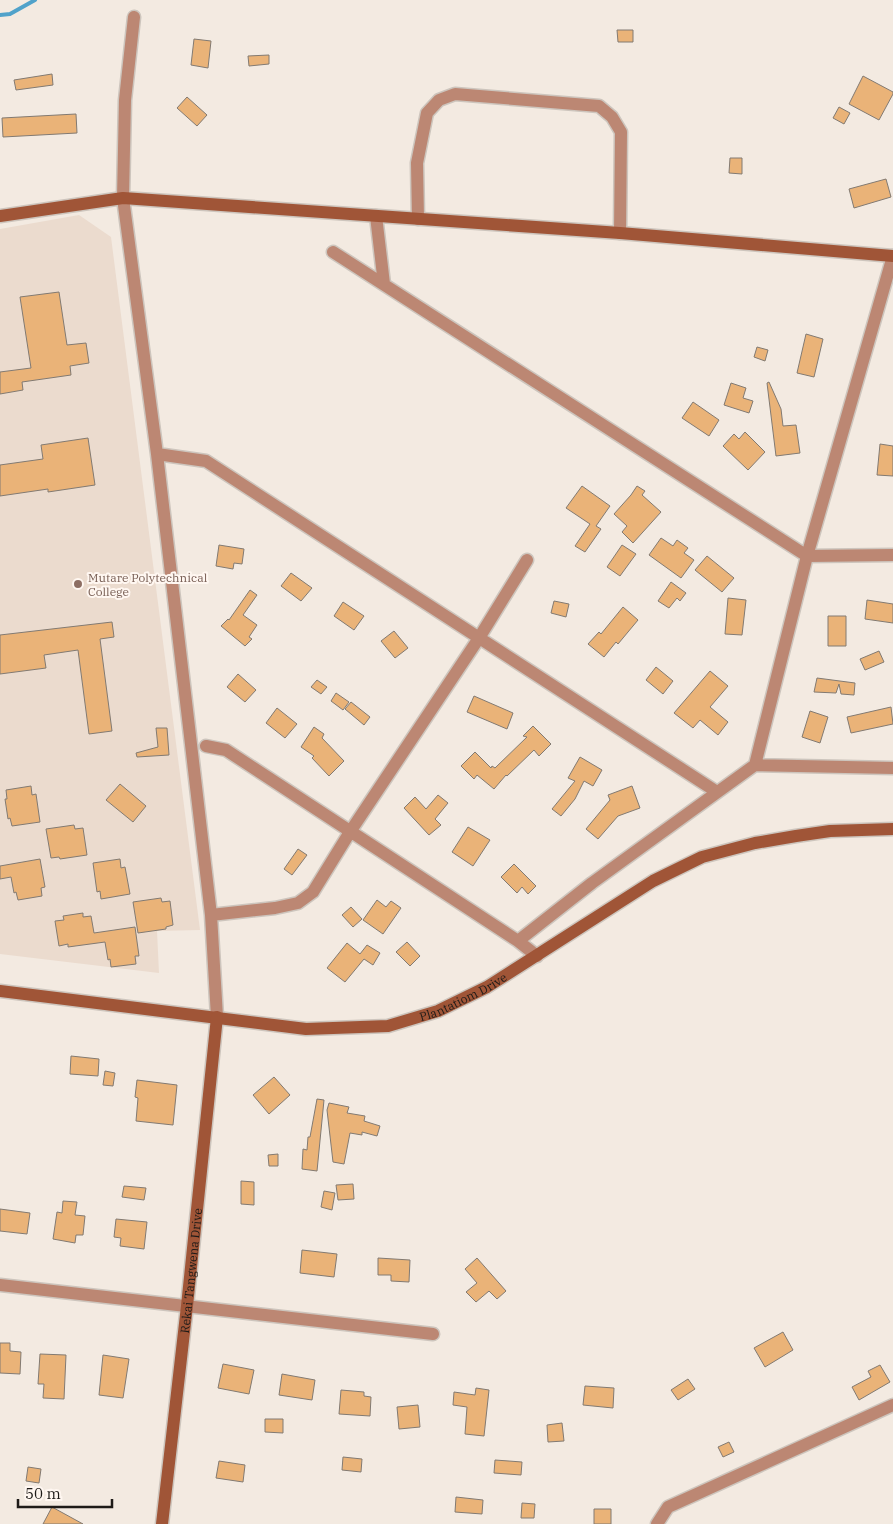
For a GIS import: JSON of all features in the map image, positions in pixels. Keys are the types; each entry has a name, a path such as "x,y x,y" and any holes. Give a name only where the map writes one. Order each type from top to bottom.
{"street":[{"path":"134,17 125,100 124,198 157,454 211,915 217,1017"},
{"path":"418,219 418,163 427,113 439,100 455,94 599,106 612,116 621,132 620,233"},
{"path":"0,216 124,198 620,233 893,256 807,556 755,765"},
{"path":"376,216 384,284"},
{"path":"333,252 807,556 893,555"},
{"path":"157,454 206,461 717,792"},
{"path":"211,915 275,908 298,903 312,892 479,638 527,560"},
{"path":"206,746 226,750 518,941 537,956"},
{"path":"518,941 592,883 755,765 893,768"},
{"name":"Plantatiom Drive","path":"0,992 306,1028 388,1026 438,1011 487,988 653,881 702,857 755,843 804,834 830,831 893,830"},
{"name":"Rekai Tangwena Drive","path":"162,1524 217,1017"},
{"path":"0,1285 433,1334"},
{"path":"656,1524 668,1507 893,1405"}],"shaded area":[{"name":"Mutare Polytechnical College","path":"79,215 111,237 200,930 157,931 159,973 0,954 0,229"}],"building":[{"path":"617,30 633,30 633,42 618,42"},
{"path":"194,39 211,41 208,68 191,65"},
{"path":"269,55 269,64 249,66 248,56"},
{"path":"52,74 53,85 16,90 14,80"},
{"path":"863,76 893,92 879,120 849,104"},
{"path":"187,97 207,115 197,126 177,108"},
{"path":"839,107 850,113 844,124 833,118"},
{"path":"76,114 77,133 3,137 2,118"},
{"path":"730,158 742,158 742,174 729,173"},
{"path":"886,179 891,197 854,208 849,189"},
{"path":"59,292 67,345 86,343 89,363 70,366 71,375 22,382 23,390 0,394 0,372 31,368 20,297"},
{"path":"806,334 823,339 814,377 797,373"},
{"path":"757,347 768,350 765,361 754,357"},
{"path":"769,382 781,409 783,426 796,425 800,453 776,456 767,383"},
{"path":"731,383 746,388 743,398 753,401 749,413 724,405"},
{"path":"693,402 719,420 709,436 682,418"},
{"path":"745,432 765,452 748,470 723,446 734,434 739,439"},
{"path":"88,438 95,485 48,492 48,489 0,496 0,465 43,459 41,445"},
{"path":"880,444 893,446 893,476 877,475"},
{"path":"582,486 610,506 596,526 601,529 585,552 575,546 590,524 566,508"},
{"path":"637,486 645,491 642,495 661,512 633,543 622,532 627,526 614,514"},
{"path":"661,538 673,546 677,540 688,548 684,553 694,560 681,578 649,555"},
{"path":"219,545 244,549 242,564 234,563 233,569 216,566"},
{"path":"622,545 636,554 620,576 607,567"},
{"path":"707,556 734,578 722,592 695,570"},
{"path":"291,573 312,588 301,601 281,586"},
{"path":"671,582 686,593 680,601 677,598 669,608 658,601"},
{"path":"250,590 257,595 243,615 257,625 249,637 252,639 245,646 221,626 229,620"},
{"path":"728,598 746,600 742,635 725,634"},
{"path":"867,600 893,604 893,623 865,619"},
{"path":"554,601 569,604 566,617 551,613"},
{"path":"343,602 364,616 354,630 334,616"},
{"path":"623,607 638,620 618,644 616,642 604,657 588,644 599,632 601,634"},
{"path":"828,616 846,616 846,646 828,646"},
{"path":"112,622 114,637 100,639 112,731 89,734 78,650 44,655 46,668 0,674 0,635"},
{"path":"394,631 408,648 395,658 381,641"},
{"path":"879,651 884,662 865,670 860,659"},
{"path":"656,667 673,681 663,694 646,680"},
{"path":"710,671 728,686 710,707 728,722 718,735 700,720 693,728 674,713"},
{"path":"238,674 256,690 245,702 227,687"},
{"path":"817,678 855,683 854,695 841,694 839,684 836,693 814,692"},
{"path":"317,680 327,687 321,694 311,687"},
{"path":"336,693 349,702 343,710 331,701"},
{"path":"474,696 513,713 507,729 467,712"},
{"path":"351,702 370,717 364,725 345,709"},
{"path":"891,707 893,724 851,733 847,717"},
{"path":"277,708 297,724 285,738 266,723"},
{"path":"810,711 828,717 820,743 802,737"},
{"path":"533,726 551,744 539,756 534,750 506,775 494,789 477,775 474,779 461,766 475,752 491,768 492,766 495,768 527,737 523,736"},
{"path":"314,727 324,734 322,738 344,761 329,776 312,758 314,756 301,747"},
{"path":"156,728 167,728 169,755 137,757 136,753 158,747"},
{"path":"580,757 602,770 593,786 584,781 575,799 561,816 552,809 575,781 568,778"},
{"path":"120,784 146,806 133,822 106,800"},
{"path":"31,786 32,795 36,794 40,822 12,826 10,818 8,819 5,799 7,799 6,790"},
{"path":"632,786 640,808 618,816 598,839 586,829 610,800 608,795"},
{"path":"438,795 448,803 435,819 441,825 429,835 404,808 415,797 426,809"},
{"path":"74,825 75,829 83,828 87,855 60,859 59,857 51,858 46,829"},
{"path":"468,827 490,840 473,866 452,852"},
{"path":"298,849 307,855 292,875 284,869"},
{"path":"40,859 45,887 41,888 42,896 18,900 16,892 14,893 11,877 0,879 0,866"},
{"path":"120,859 121,868 125,867 130,894 101,899 100,891 97,892 93,863"},
{"path":"514,864 536,886 528,894 522,887 517,893 501,877"},
{"path":"161,898 162,902 170,901 173,925 166,927 166,929 138,933 133,902"},
{"path":"377,900 386,907 391,901 401,908 383,934 363,920"},
{"path":"351,907 362,919 353,927 342,915"},
{"path":"83,913 83,917 91,916 94,933 135,927 139,956 135,956 136,964 111,967 105,942 68,947 68,944 59,946 55,921 64,920 63,916"},
{"path":"407,942 420,956 410,966 396,952"},
{"path":"347,943 360,954 367,945 380,953 373,965 364,959 345,982 327,968"},
{"path":"71,1056 99,1059 98,1076 70,1074"},
{"path":"105,1071 115,1073 113,1086 103,1085"},
{"path":"274,1077 290,1095 269,1114 253,1095"},
{"path":"137,1080 177,1085 173,1125 136,1121 138,1098 135,1097"},
{"path":"317,1099 324,1100 317,1171 302,1169 303,1149 307,1150 308,1137 310,1137"},
{"path":"329,1103 349,1107 347,1113 365,1116 364,1121 380,1126 377,1136 362,1132 362,1135 350,1133 344,1164 333,1162 327,1110"},
{"path":"278,1154 278,1166 269,1166 268,1155"},
{"path":"241,1181 254,1182 254,1205 241,1204"},
{"path":"353,1184 354,1199 338,1200 336,1185"},
{"path":"124,1186 146,1188 144,1200 122,1197"},
{"path":"324,1191 335,1193 332,1210 321,1207"},
{"path":"63,1201 77,1202 75,1215 85,1216 83,1235 76,1235 75,1243 53,1239 57,1212 62,1213"},
{"path":"0,1209 30,1213 27,1234 0,1231"},
{"path":"116,1219 147,1222 144,1249 120,1246 121,1238 114,1237"},
{"path":"302,1250 337,1254 334,1277 300,1273"},
{"path":"378,1258 410,1260 409,1282 391,1281 391,1275 378,1275"},
{"path":"477,1258 506,1291 497,1299 489,1291 476,1302 466,1292 477,1283 465,1269"},
{"path":"783,1332 793,1350 765,1367 754,1348"},
{"path":"0,1343 10,1343 10,1351 21,1352 20,1374 0,1373"},
{"path":"40,1354 66,1355 64,1399 43,1398 44,1384 38,1384"},
{"path":"103,1355 129,1359 123,1398 99,1395"},
{"path":"223,1364 254,1370 249,1394 218,1388"},
{"path":"880,1365 890,1382 859,1400 852,1387 871,1377 868,1371"},
{"path":"282,1374 315,1380 312,1400 279,1395"},
{"path":"688,1379 695,1389 678,1400 671,1390"},
{"path":"585,1386 614,1388 613,1408 583,1405"},
{"path":"476,1388 489,1390 484,1436 465,1434 467,1407 453,1405 454,1392 475,1395"},
{"path":"341,1390 364,1392 364,1396 371,1397 370,1416 339,1414"},
{"path":"418,1405 420,1427 399,1429 397,1407"},
{"path":"265,1419 283,1419 283,1433 265,1432"},
{"path":"562,1423 564,1441 548,1442 547,1425"},
{"path":"729,1442 734,1452 723,1457 718,1447"},
{"path":"343,1457 362,1459 361,1472 342,1470"},
{"path":"495,1460 522,1462 521,1475 494,1473"},
{"path":"219,1461 245,1465 243,1482 216,1478"},
{"path":"28,1467 41,1469 39,1483 26,1481"},
{"path":"456,1497 483,1500 482,1514 455,1512"},
{"path":"522,1503 535,1504 534,1518 521,1518"},
{"path":"52,1507 83,1524 43,1524"},
{"path":"594,1509 611,1509 611,1524 594,1524"}],"waterway":[{"path":"0,15 10,14 35,0"}],"place":[{"name":"Mutare Polytechnical College","path":"78,584"}]}
